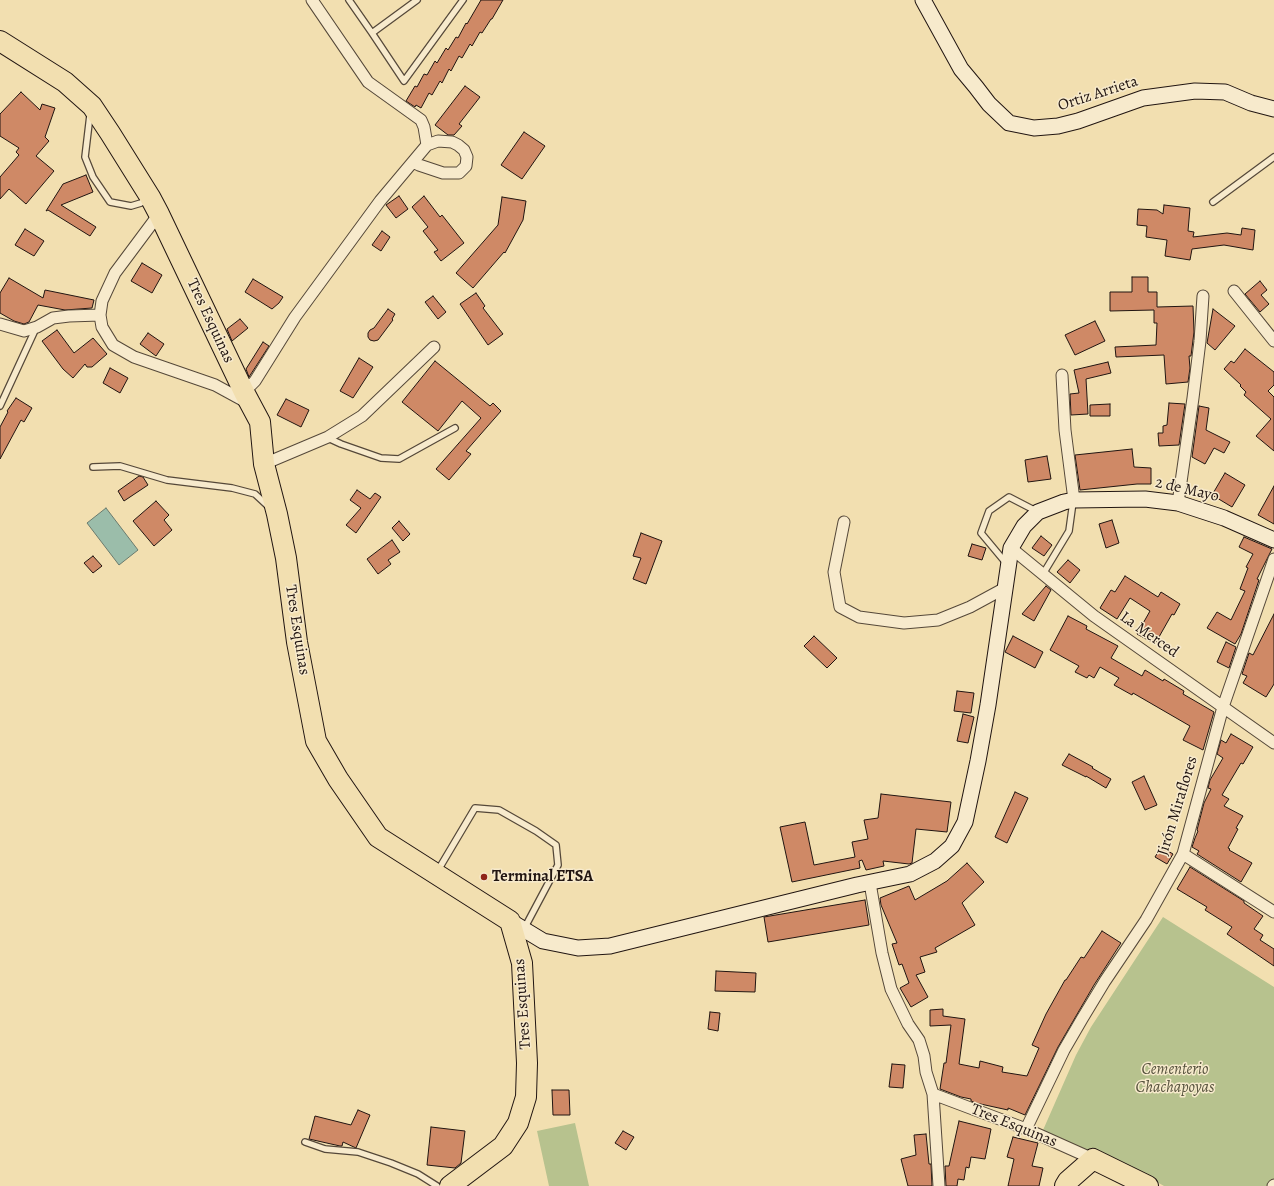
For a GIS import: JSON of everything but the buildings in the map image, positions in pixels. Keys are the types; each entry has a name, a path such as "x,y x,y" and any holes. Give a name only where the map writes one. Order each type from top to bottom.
{"highway":[{"name":"Tres Esquinas","path":"0,41 65,82 92,106 155,205 247,398 260,422 264,464 277,514 286,558 297,642 316,741 338,779 378,837 517,926 522,963 527,1063 526,1097 518,1123 503,1146 450,1186"},
{"name":"Tres Esquinas","path":"1093,1159 1148,1186"},
{"path":"1065,1186 1068,1181 1093,1159"}],"main road":[{"name":"Ortiz Arrieta","path":"923,0 961,69 989,104 1009,122 1034,128 1058,126 1078,122 1143,98 1195,91 1225,92 1251,103 1274,109"},
{"name":"2 de Mayo","path":"1069,501 1145,499 1178,504 1224,518 1274,540"},
{"path":"517,926 543,941 578,948 610,946 857,885 910,874 935,861 952,846 965,822 988,706 1011,548 1024,526 1038,512 1069,501"}],"street":[{"path":"312,0 368,82 421,120 424,127 427,145"},
{"path":"155,205 115,273 102,301 100,315 102,327 113,345 134,357 215,385 247,398 255,382 295,317 380,202 427,145 438,141 444,141 458,145 466,153 467,161 466,166 459,173 443,173 413,162"},
{"path":"1234,291 1274,341"},
{"path":"1178,504 1200,341 1203,296"},
{"path":"1,325 24,331 37,327 53,318 100,315"},
{"path":"264,464 328,438 362,416 434,347"},
{"path":"1062,375 1069,501"},
{"path":"844,522 834,572 840,607 859,617 904,623 938,620 970,607 1005,588"},
{"name":"La Merced","path":"1011,548 1094,616 1274,743"},
{"name":"Jirón Miraflores","path":"1026,1129 1064,1050 1105,981 1146,920 1183,854 1222,707 1274,559"},
{"path":"1183,854 1274,912"},
{"path":"870,883 882,953 891,989 908,1024 919,1040 924,1056 926,1072 933,1094 939,1186"},
{"name":"Tres Esquinas","path":"933,1094 1026,1129 1093,1159"}],"lane":[{"path":"349,0 404,81 463,0"},
{"path":"372,33 416,0"},
{"path":"92,106 85,157 93,177 110,202 131,206 141,203 155,205"},
{"path":"1213,202 1274,157"},
{"path":"0,406 37,327"},
{"path":"328,438 381,458 399,459 455,428"},
{"path":"93,467 120,466 167,480 232,488 255,494 277,514"},
{"path":"1008,567 981,533 989,511 1009,497 1038,512"},
{"path":"1043,574 1069,531 1069,501"},
{"path":"436,874 475,808 499,810 536,832 556,845 558,866 517,926"},
{"path":"305,1142 325,1149 358,1152 391,1163 418,1174 437,1186"}],"green space":[{"name":"Cementerio Chachapoyas","path":"1163,917 1274,987 1274,1180 1270,1186 1164,1186 1136,1170 1040,1137 1076,1055 1091,1027"},
{"path":"575,1123 589,1186 549,1186 537,1131"}],"shaded area":[{"path":"106,508 138,550 119,565 87,523"}],"place":[{"name":"Terminal ETSA","path":"484,877"}]}
